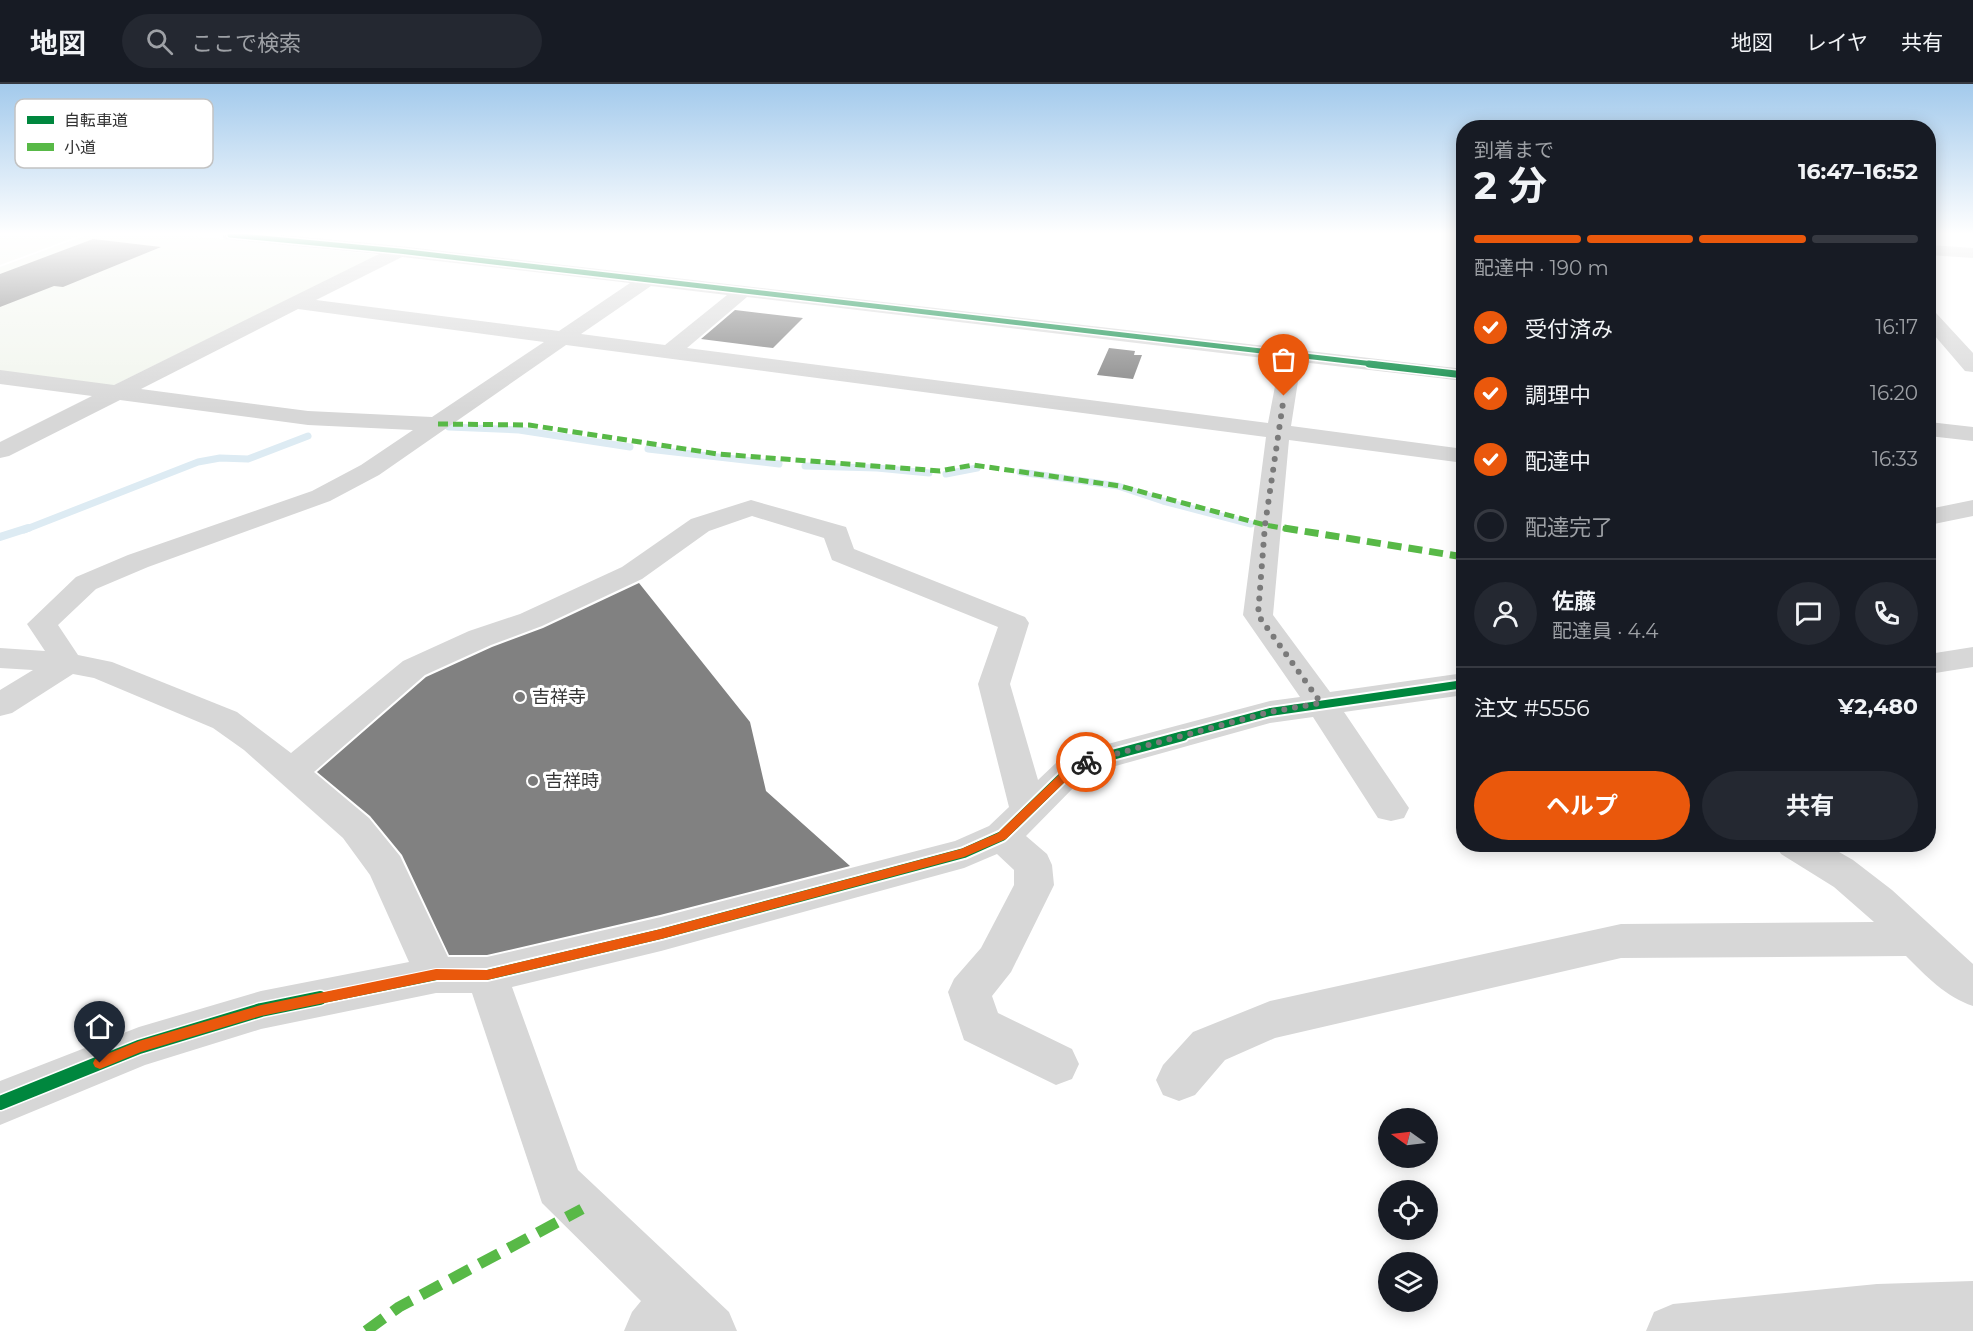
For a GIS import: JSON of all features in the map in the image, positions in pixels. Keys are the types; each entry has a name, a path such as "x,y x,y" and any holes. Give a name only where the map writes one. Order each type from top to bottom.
{"street":[{"path":"0,451 315,293"},
{"path":"68,663 42,624 86,583 138,561 321,496 370,470 628,293"},
{"path":"670,352 740,293"},
{"path":"762,293 1456,374"},
{"path":"295,303 1456,455"},
{"path":"1936,325 1973,366"},
{"path":"1292,355 1265,525 1258,615 1321,703 1391,808"},
{"path":"0,377 308,418 438,424"},
{"path":"1936,430 1973,434"},
{"path":"292,772 414,668 480,638 531,620 632,573 700,525 751,508 836,533 842,554 1014,623 994,684 1015,823 1033,865 1034,885 996,960 969,992 980,1026 1056,1064"},
{"path":"1936,516 1973,508"},
{"path":"1936,663 1973,657"},
{"path":"0,658 68,663 101,669 225,720 292,772 356,828 386,867 436,975"},
{"path":"0,705 68,663"},
{"path":"0,1103 139,1047 261,1010 436,975 487,975 661,934 953,855 1015,823 1069,771 1082,764 1270,712 1456,685"},
{"path":"1807,852 1863,888 1915,939 1959,979 1973,988"},
{"path":"1179,1080 1209,1046 1270,1020 1621,941 1915,939"},
{"path":"487,975 559,1186 679,1320"},
{"path":"1673,1331 1877,1311 1973,1308"}],"shaded area":[{"path":"0,293 303,293 112,386 0,371"}],"building":[{"path":"0,293 36,293 0,307"},
{"path":"735,310 803,318 773,348 701,339"},
{"path":"1109,348 1135,351 1134,355 1142,355 1133,379 1097,375"},
{"name":"吉祥時","path":"639,583 750,722 766,791 850,866 660,915 487,955 449,955 402,855 370,816 317,772 426,677 492,647 543,628"}],"waterway":[{"path":"449,427 519,430 630,447"},
{"path":"24,530 198,462 220,458 248,459 308,436"},
{"path":"648,449 779,464"},
{"path":"805,466 877,468 929,473"},
{"path":"946,474 977,468"},
{"path":"1020,472 1118,486 1163,501 1251,524"},
{"path":"0,537 28,528"}],"marked path":[{"path":"438,424 529,425 718,454 940,471 973,465 1120,486 1265,525 1456,556"},
{"path":"366,1331 399,1307 582,1209"}],"cycle path":[{"path":"761,293 1456,374"},
{"path":"0,1103 139,1047 261,1010 436,975 487,975 661,934 964,853 1002,836 1069,771 1082,763 1270,712 1456,685"}],"way so far":[{"path":"1086,762 1270,712 1321,703 1258,615 1265,525 1284,396"}],"place":[{"name":"吉祥寺","path":"520,697"},
{"name":"吉祥時","path":"533,781"}],"route":[{"path":"100,1063 139,1047 261,1010 436,975 487,975 661,934 964,852 1002,836 1069,771 1086,762"}]}
